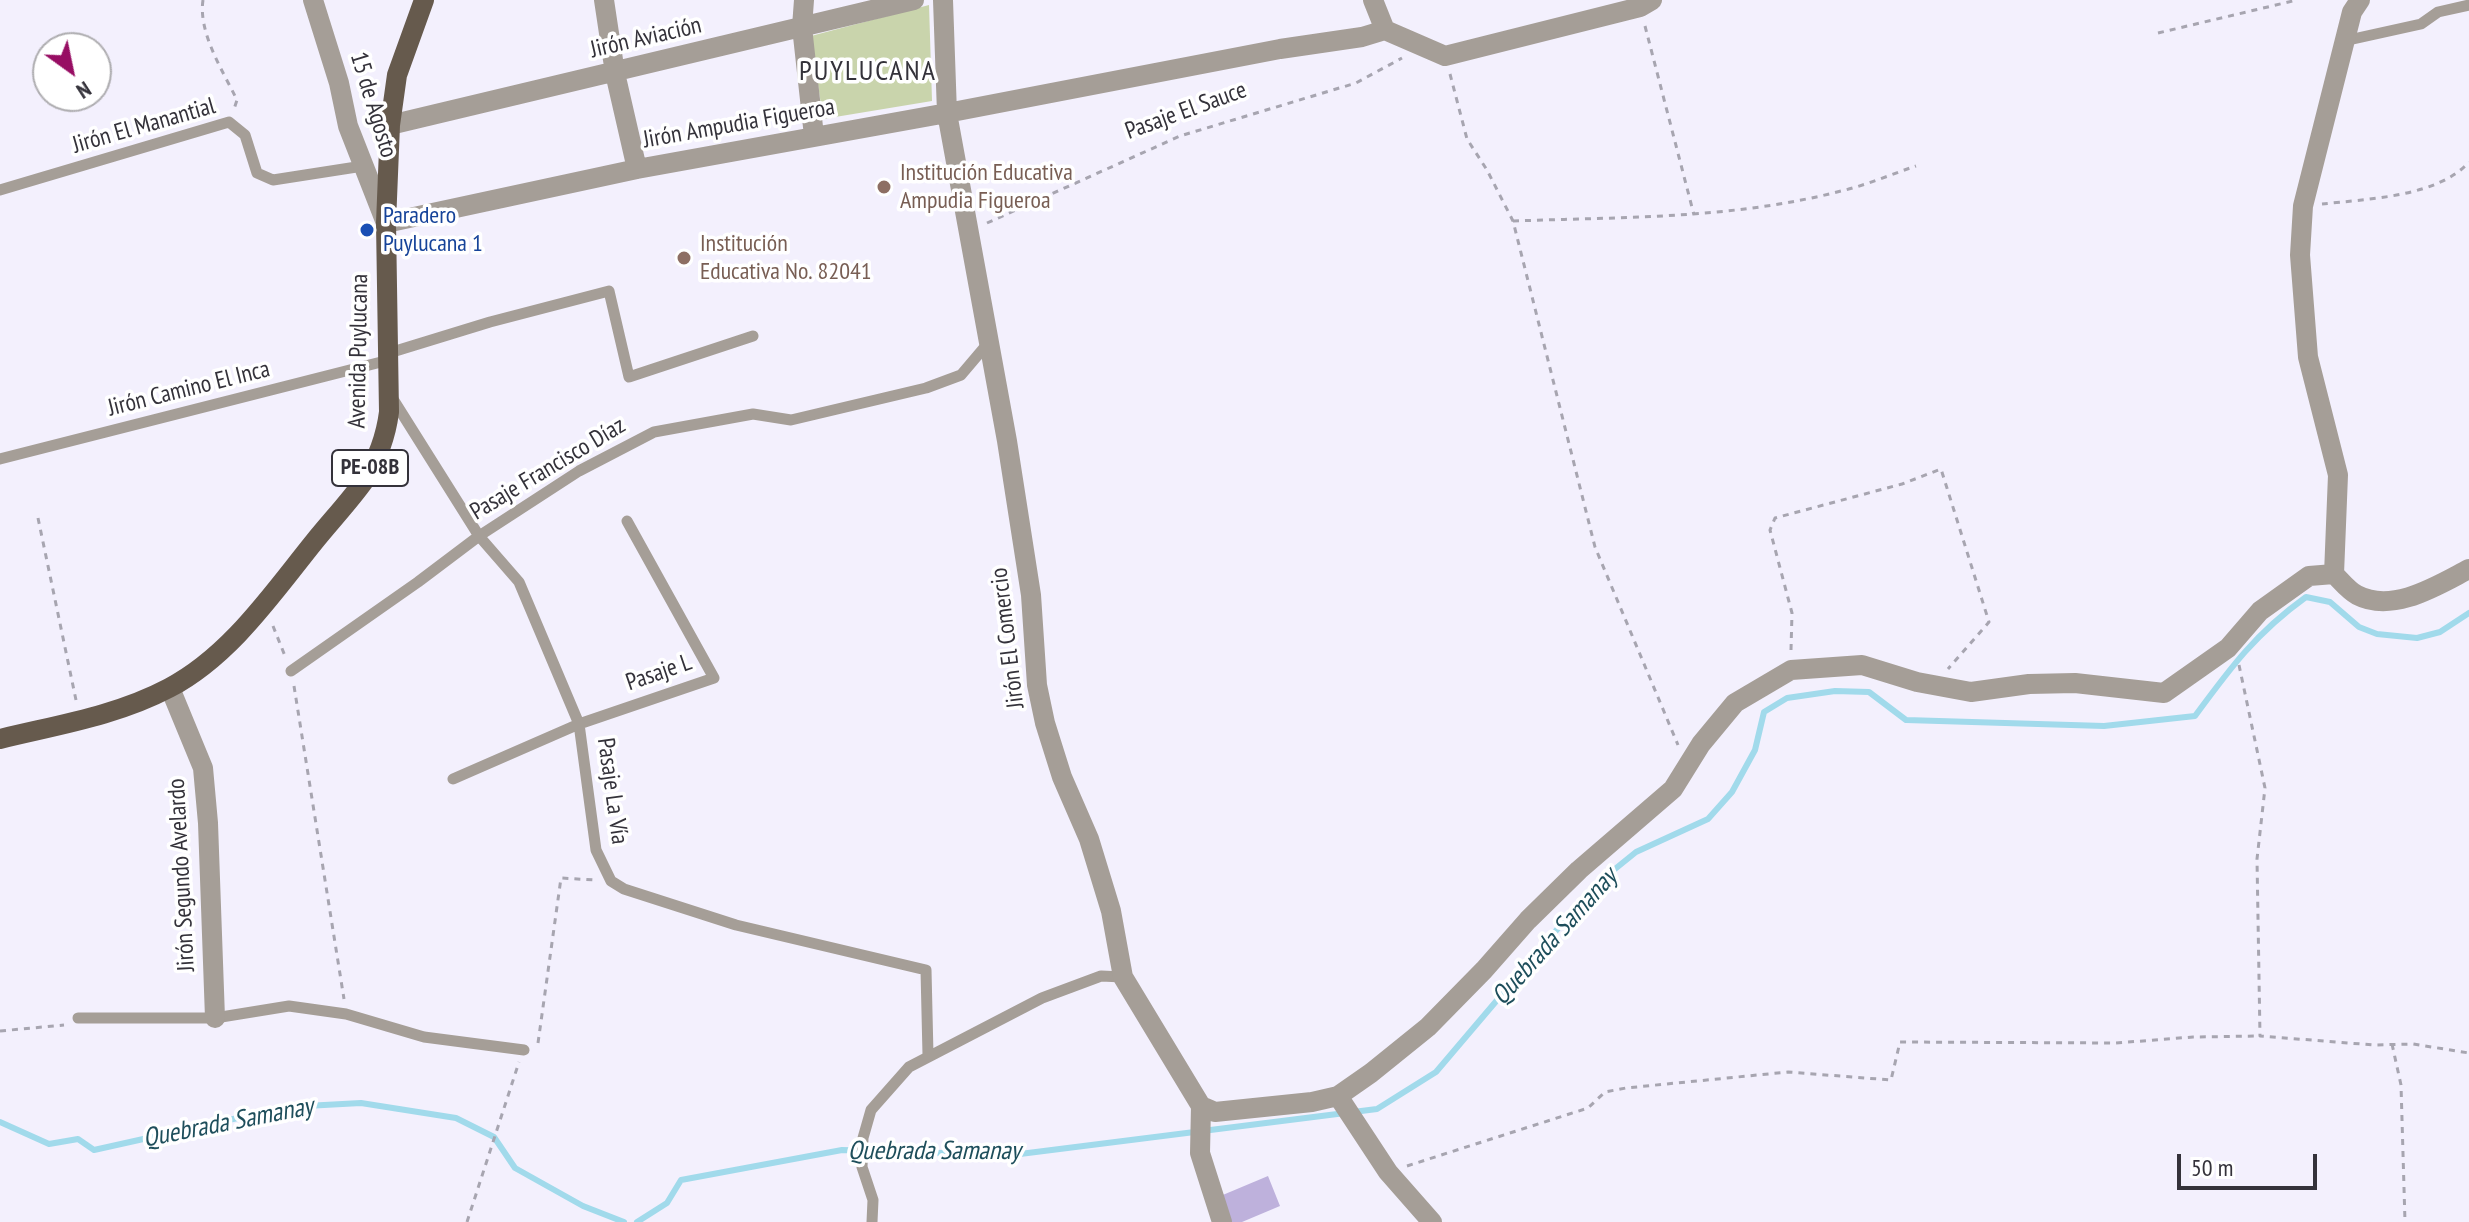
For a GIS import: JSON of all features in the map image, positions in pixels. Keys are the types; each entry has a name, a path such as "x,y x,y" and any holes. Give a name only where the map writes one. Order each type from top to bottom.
{"main road":[{"name":"Avenida Puylucana","path":"0,739 137,703 170,688 218,653 264,604 364,480 386,431 389,393 386,223 390,125 397,75 424,0"}],"street":[{"name":"15 de Agosto","path":"313,0 339,83 348,126 386,223"},
{"path":"604,0 615,73 637,169"},
{"path":"804,0 802,27 814,136"},
{"name":"Jirón Aviación","path":"390,125 914,0"},
{"name":"Jirón El Comercio","path":"943,0 947,113 990,342 1031,595 1037,685 1045,723 1062,777 1089,839 1111,911 1123,977 1201,1112"},
{"path":"1373,0 1385,30 1445,56 1646,3"},
{"path":"2334,574 2338,475 2308,357 2300,255 2303,206 2343,41 2352,12 2360,0"},
{"name":"Jirón Ampudia Figueroa","path":"386,223 637,169 1280,49 1362,37 1385,30"},
{"path":"1344,1106 1371,1073 1428,1027 1569,880 1673,789 1701,744 1735,703 1791,670 1862,665 1934,686 1971,692 2029,684 2075,683 2164,693 2228,648 2260,611 2309,576 2334,574 2357,595 2383,602 2419,594 2469,569"},
{"name":"Jirón Segundo Avelardo","path":"170,688 203,768 215,1018"},
{"path":"1222,1222 1200,1153 1201,1112 1262,1109 1312,1102 1344,1106 1388,1172 1432,1222"}],"lane":[{"path":"2343,41 2421,24 2438,12 2469,5"},
{"name":"Jirón El Manantial","path":"0,190 229,122 245,135 257,173 273,180 363,166"},
{"name":"Jirón Camino El Inca","path":"0,459 389,356 490,322 609,291 629,377 753,336"},
{"name":"Pasaje Francisco Díaz","path":"291,671 479,536 579,471 654,432 753,414 791,420 926,388 961,375 990,342"},
{"name":"Pasaje La Vía","path":"389,393 479,536 519,582 579,724 592,802 596,850 611,881 624,889 736,925 926,970 928,1055"},
{"name":"Pasaje L","path":"453,779 579,724 714,678 627,521"},
{"path":"872,1222 873,1200 862,1167 863,1138 871,1110 909,1067 1042,998 1101,976 1123,977"},
{"path":"78,1018 215,1018 289,1006 346,1014 424,1037 524,1050"}],"path":[{"path":"203,0 201,10 212,48 237,100 229,122"},
{"path":"2158,33 2297,0"},
{"path":"1646,3 1694,215"},
{"name":"Pasaje El Sauce","path":"969,232 1180,136 1356,83 1422,46"},
{"path":"1445,56 1467,139 1513,221 1595,547 1687,767"},
{"path":"2303,206 2387,197 2437,184 2461,171 2469,162"},
{"path":"1513,221 1694,215 1755,208 1841,191 1916,166"},
{"path":"1791,670 1792,613 1770,530 1775,518 1902,484 1941,469 1989,622 1934,686"},
{"path":"38,518 80,720"},
{"path":"264,604 291,671 346,1014"},
{"path":"2240,666 2265,788 2257,859 2260,1036"},
{"path":"467,1222 524,1050 537,1048 561,878 611,881"},
{"path":"0,1031 58,1027 78,1018"},
{"path":"1388,1172 1588,1108 1605,1092 1626,1088 1788,1072 1891,1080 1900,1042 2116,1043 2260,1036 2413,1044 2469,1053"},
{"path":"2392,1044 2401,1085 2405,1222"}],"green space":[{"path":"929,5 932,101 823,119 811,36"}],"building":[{"path":"1268,1176 1280,1206 1242,1222 1228,1222 1218,1197"}],"waterway":[{"name":"Quebrada Samanay","path":"637,1222 667,1203 681,1180 842,1150 1012,1155 1377,1109 1436,1072 1594,886 1636,852 1708,819 1732,792 1755,750 1764,712 1787,698 1835,691 1869,692 1906,720 2104,726 2195,716 2245,652 2306,597 2330,602 2359,627 2377,634 2417,638 2440,632 2469,613"},
{"name":"Quebrada Samanay","path":"0,1122 49,1144 78,1139 94,1150 287,1107 361,1103 456,1118 494,1137 515,1168 583,1206 624,1222"}],"place":[{"name":"Institución Educativa Ampudia Figueroa","path":"884,187"},
{"name":"Paradero Puylucana 1","path":"367,230"},
{"name":"Institución Educativa No. 82041","path":"684,258"}],"district":[{"name":"PUYLUCANA","path":"868,72"}]}
